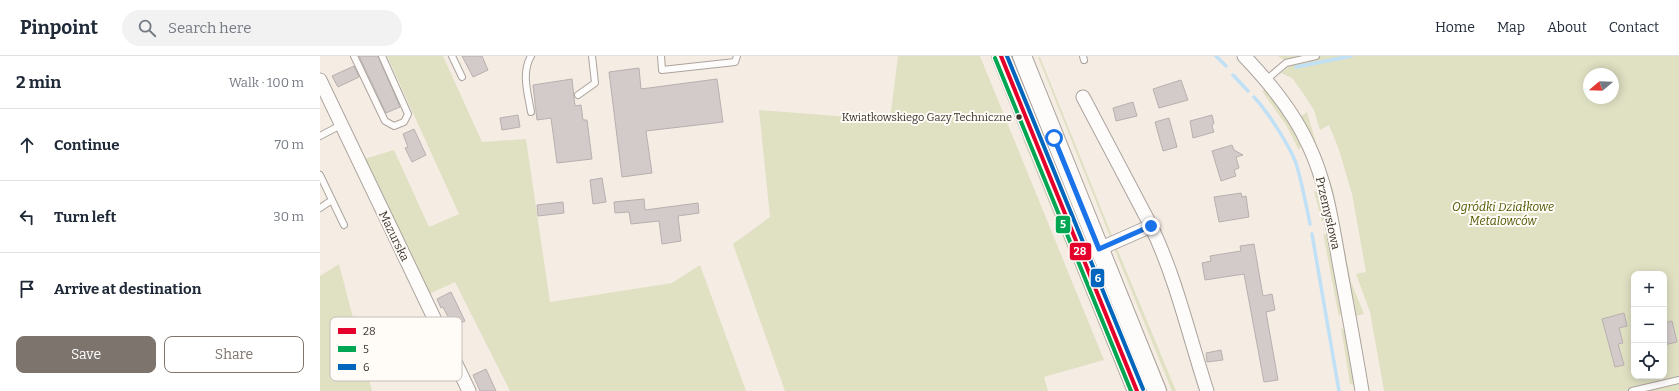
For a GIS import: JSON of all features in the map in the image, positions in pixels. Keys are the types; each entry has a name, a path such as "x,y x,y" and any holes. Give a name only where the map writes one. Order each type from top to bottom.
{"street":[{"path":"1001,56 1137,391"},
{"path":"1022,56 1157,391"},
{"name":"Przemysłowa","path":"1244,56 1278,95 1308,144 1322,179 1330,210 1362,391"},
{"name":"Mazurska","path":"320,80 433,317"},
{"path":"1083,97 1160,245 1207,391"},
{"path":"1099,249 1151,226"},
{"name":"Mazurska","path":"462,376 469,391"}],"lane":[{"path":"354,56 384,121 394,126 404,122 408,114 382,56"},
{"path":"452,56 462,77"},
{"path":"531,56 527,63 525,75 531,112"},
{"path":"578,95 595,83 592,56"},
{"path":"661,56 662,70 735,62 736,56"},
{"path":"1266,80 1286,63 1316,56"},
{"path":"320,136 341,125"},
{"path":"320,175 344,225"},
{"path":"320,208 332,200"},
{"path":"1632,391 1679,380"}],"green space":[{"path":"387,56 443,56 482,142 526,139 550,302 672,283 700,265 746,391 510,391 455,282 427,295 364,159 394,150 429,227 459,214"},
{"path":"898,56 980,56 1104,360 1044,377 1048,391 785,391 733,244 770,217 759,110 890,120"},
{"path":"1015,56 1151,391 1144,391 1008,57"},
{"name":"Ogródki Działkowe Metalowców","path":"1278,56 1679,56 1679,391 1384,391 1370,312 1356,274 1366,272 1352,194 1339,150 1329,125 1320,130 1314,110 1303,93 1292,78 1281,73 1289,66"},
{"path":"1038,57 1040,57 1113,238 1111,239"},
{"path":"1265,90 1280,108 1291,125 1301,146 1299,150 1286,125 1262,91"},
{"path":"1307,112 1317,146 1333,189 1351,282 1364,314 1355,316 1300,117"},
{"path":"1022,137 1033,152 1130,391 1126,391"},
{"path":"1314,191 1319,193 1325,218 1322,222"},
{"path":"1323,233 1328,237 1341,312 1339,317"},
{"path":"1116,246 1176,391 1172,391 1114,248"},
{"path":"1111,251 1168,391 1164,391 1110,253"},
{"path":"339,264 353,317 330,317 330,381 369,381 372,391 320,391 320,276"},
{"path":"1341,328 1345,331 1355,385 1350,384"}],"building":[{"path":"359,56 378,56 400,107 386,113"},
{"path":"462,56 482,56 488,70 473,77"},
{"path":"354,66 359,77 338,87 332,76"},
{"path":"639,68 641,89 717,79 723,122 646,131 652,173 622,177 609,72"},
{"path":"572,79 575,106 581,105 583,120 587,120 592,159 557,163 551,118 537,120 533,85"},
{"path":"1181,80 1188,100 1159,108 1153,89"},
{"path":"1133,102 1137,116 1116,121 1113,108"},
{"path":"518,115 520,127 502,130 500,118"},
{"path":"1212,115 1214,123 1212,126 1214,132 1193,138 1190,121"},
{"path":"1169,118 1177,147 1163,151 1155,122"},
{"path":"414,129 426,155 412,162 405,148 408,147 403,134"},
{"path":"1232,145 1234,150 1243,155 1236,157 1239,168 1234,170 1236,176 1221,181 1212,151"},
{"path":"602,178 606,202 593,204 590,180"},
{"path":"1241,193 1242,197 1246,196 1249,217 1219,222 1214,197"},
{"path":"644,199 645,210 698,203 699,213 678,216 681,241 662,244 659,221 631,224 629,212 615,213 614,202"},
{"path":"563,202 564,213 538,216 537,205"},
{"path":"1254,244 1263,296 1272,294 1275,310 1266,312 1278,380 1264,382 1244,274 1205,280 1202,263 1211,261 1210,256 1241,251 1240,246"},
{"path":"451,292 465,321 462,322 462,317 448,317 443,307 441,308 437,299"},
{"path":"1624,313 1627,326 1619,328 1623,343 1618,344 1624,365 1615,367 1602,319"},
{"path":"1672,321 1677,342 1667,344 1667,322"},
{"path":"1221,350 1223,360 1207,362 1206,353"},
{"path":"486,369 496,391 480,391 473,375"}],"waterway":[{"path":"1216,56 1226,66"},
{"path":"1296,67 1351,56"},
{"path":"1233,75 1248,91"},
{"path":"1254,97 1272,120 1293,156 1300,178 1310,224"},
{"path":"1312,234 1339,391"}],"transit line":[{"name":"28","path":"1001,56 1137,391"},
{"name":"6","path":"1007,56 1143,389"},
{"name":"5","path":"995,58 1131,391"}],"place":[{"name":"Kwiatkowskiego Gazy Techniczne","path":"1019,117"}],"route":[{"path":"1054,138 1099,249 1151,226"}]}
